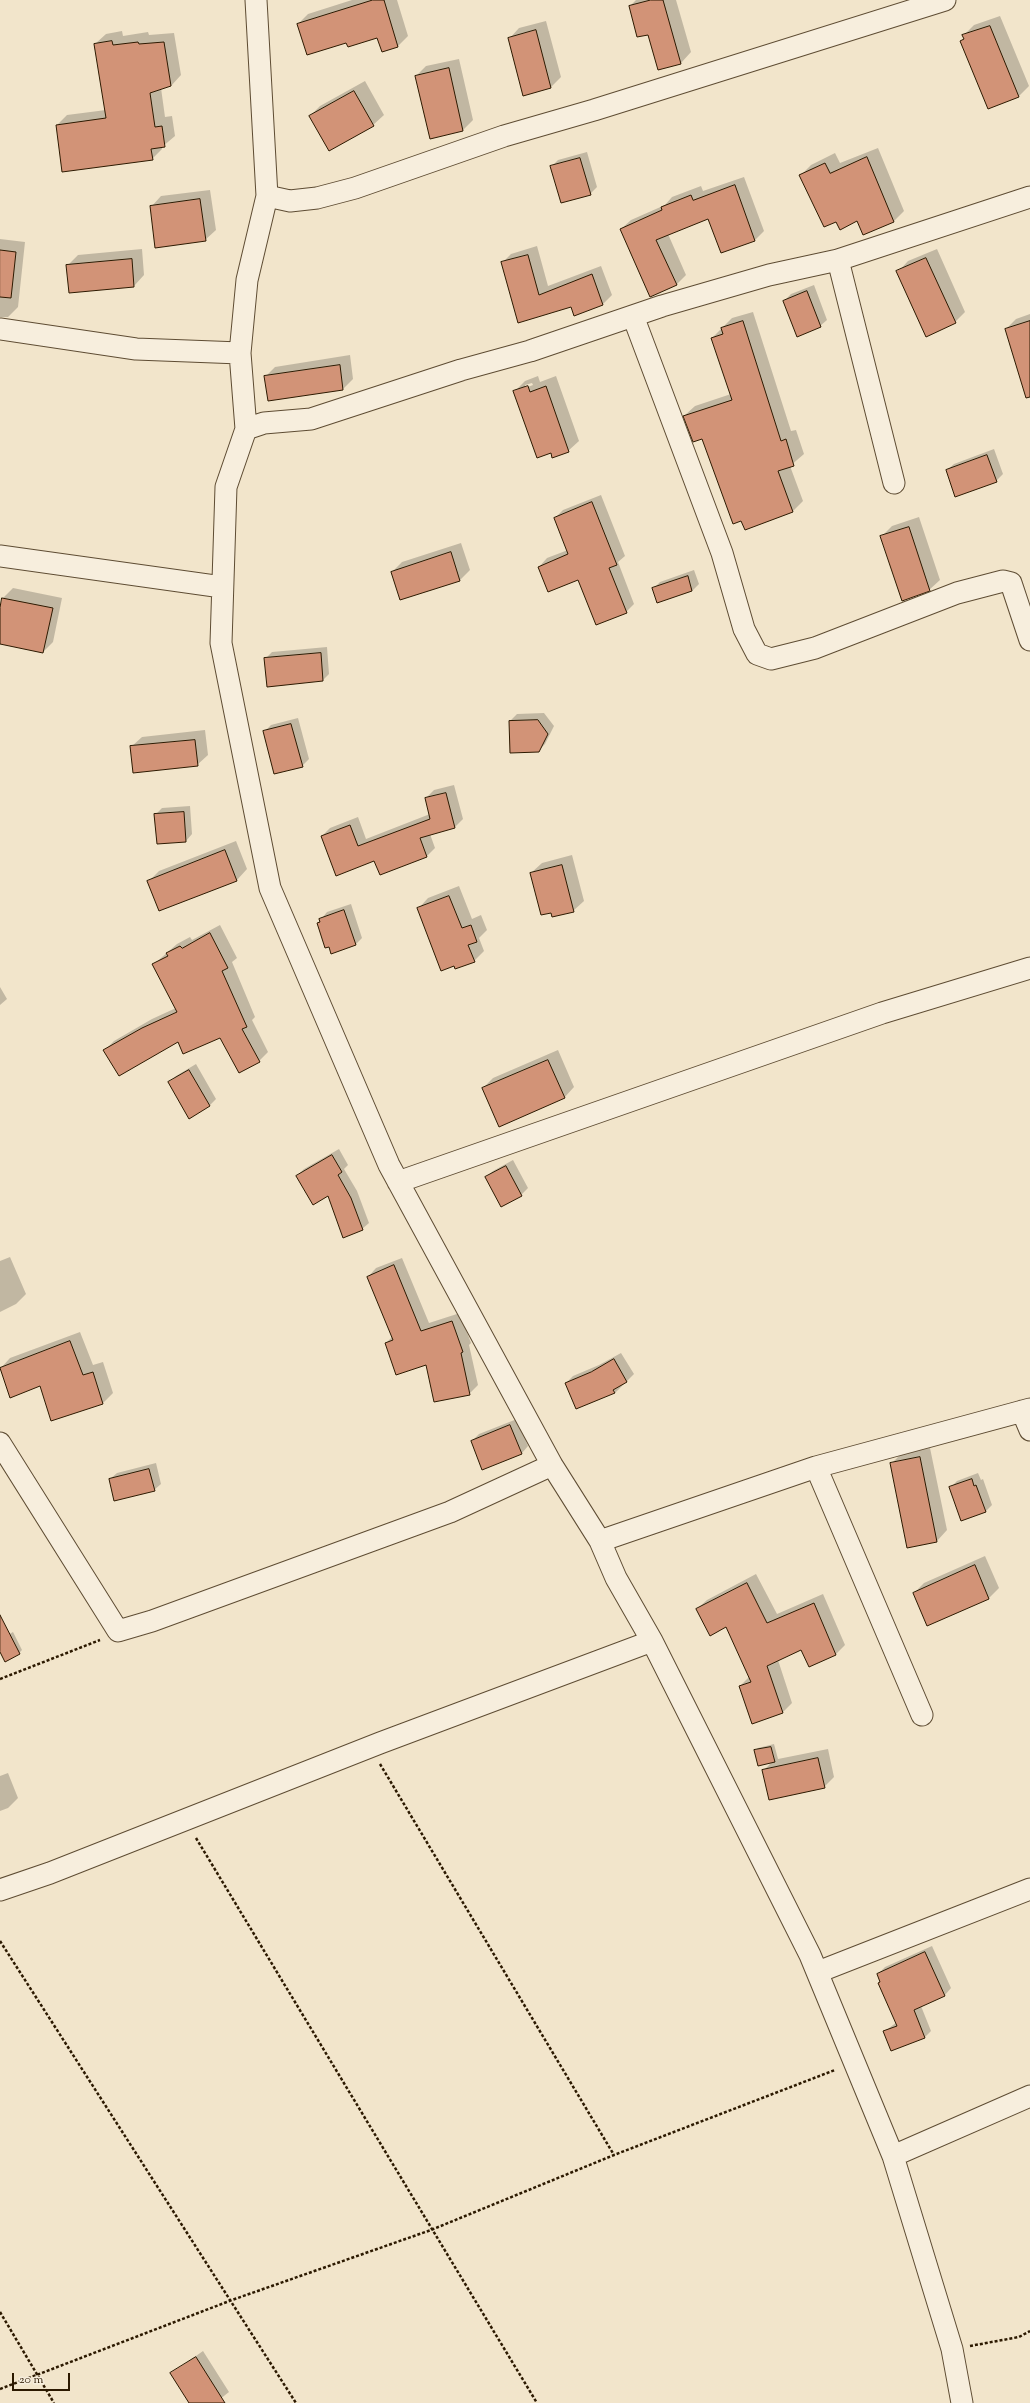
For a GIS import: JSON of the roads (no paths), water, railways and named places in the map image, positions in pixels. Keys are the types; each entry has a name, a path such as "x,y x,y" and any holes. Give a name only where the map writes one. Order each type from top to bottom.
{"street":[{"path":"256,0 267,196 247,280 240,353 246,429 226,487 221,643 270,888 389,1165 552,1465 600,1541 616,1578 652,1641 818,1972 893,2156 952,2349 962,2403"},
{"path":"267,196 290,201 317,198 355,188 504,136 594,110 945,0"},
{"path":"246,429 264,423 311,419 461,370 530,351 633,316 769,275 838,260 1030,197"},
{"path":"838,260 894,483"},
{"path":"633,316 722,553 744,629 757,654 771,659 815,648 957,593 1003,581 1011,583 1030,640"},
{"path":"0,329 136,349 240,353"},
{"path":"0,556 222,587"},
{"path":"398,1182 882,1013 1030,968"},
{"path":"600,1541 816,1467 1026,1410 1030,1430"},
{"path":"0,1443 118,1631 152,1622 450,1512 552,1465"},
{"path":"816,1467 922,1716"},
{"path":"0,1890 652,1641"},
{"path":"818,1972 1030,1889"},
{"path":"893,2156 1030,2096"}]}
